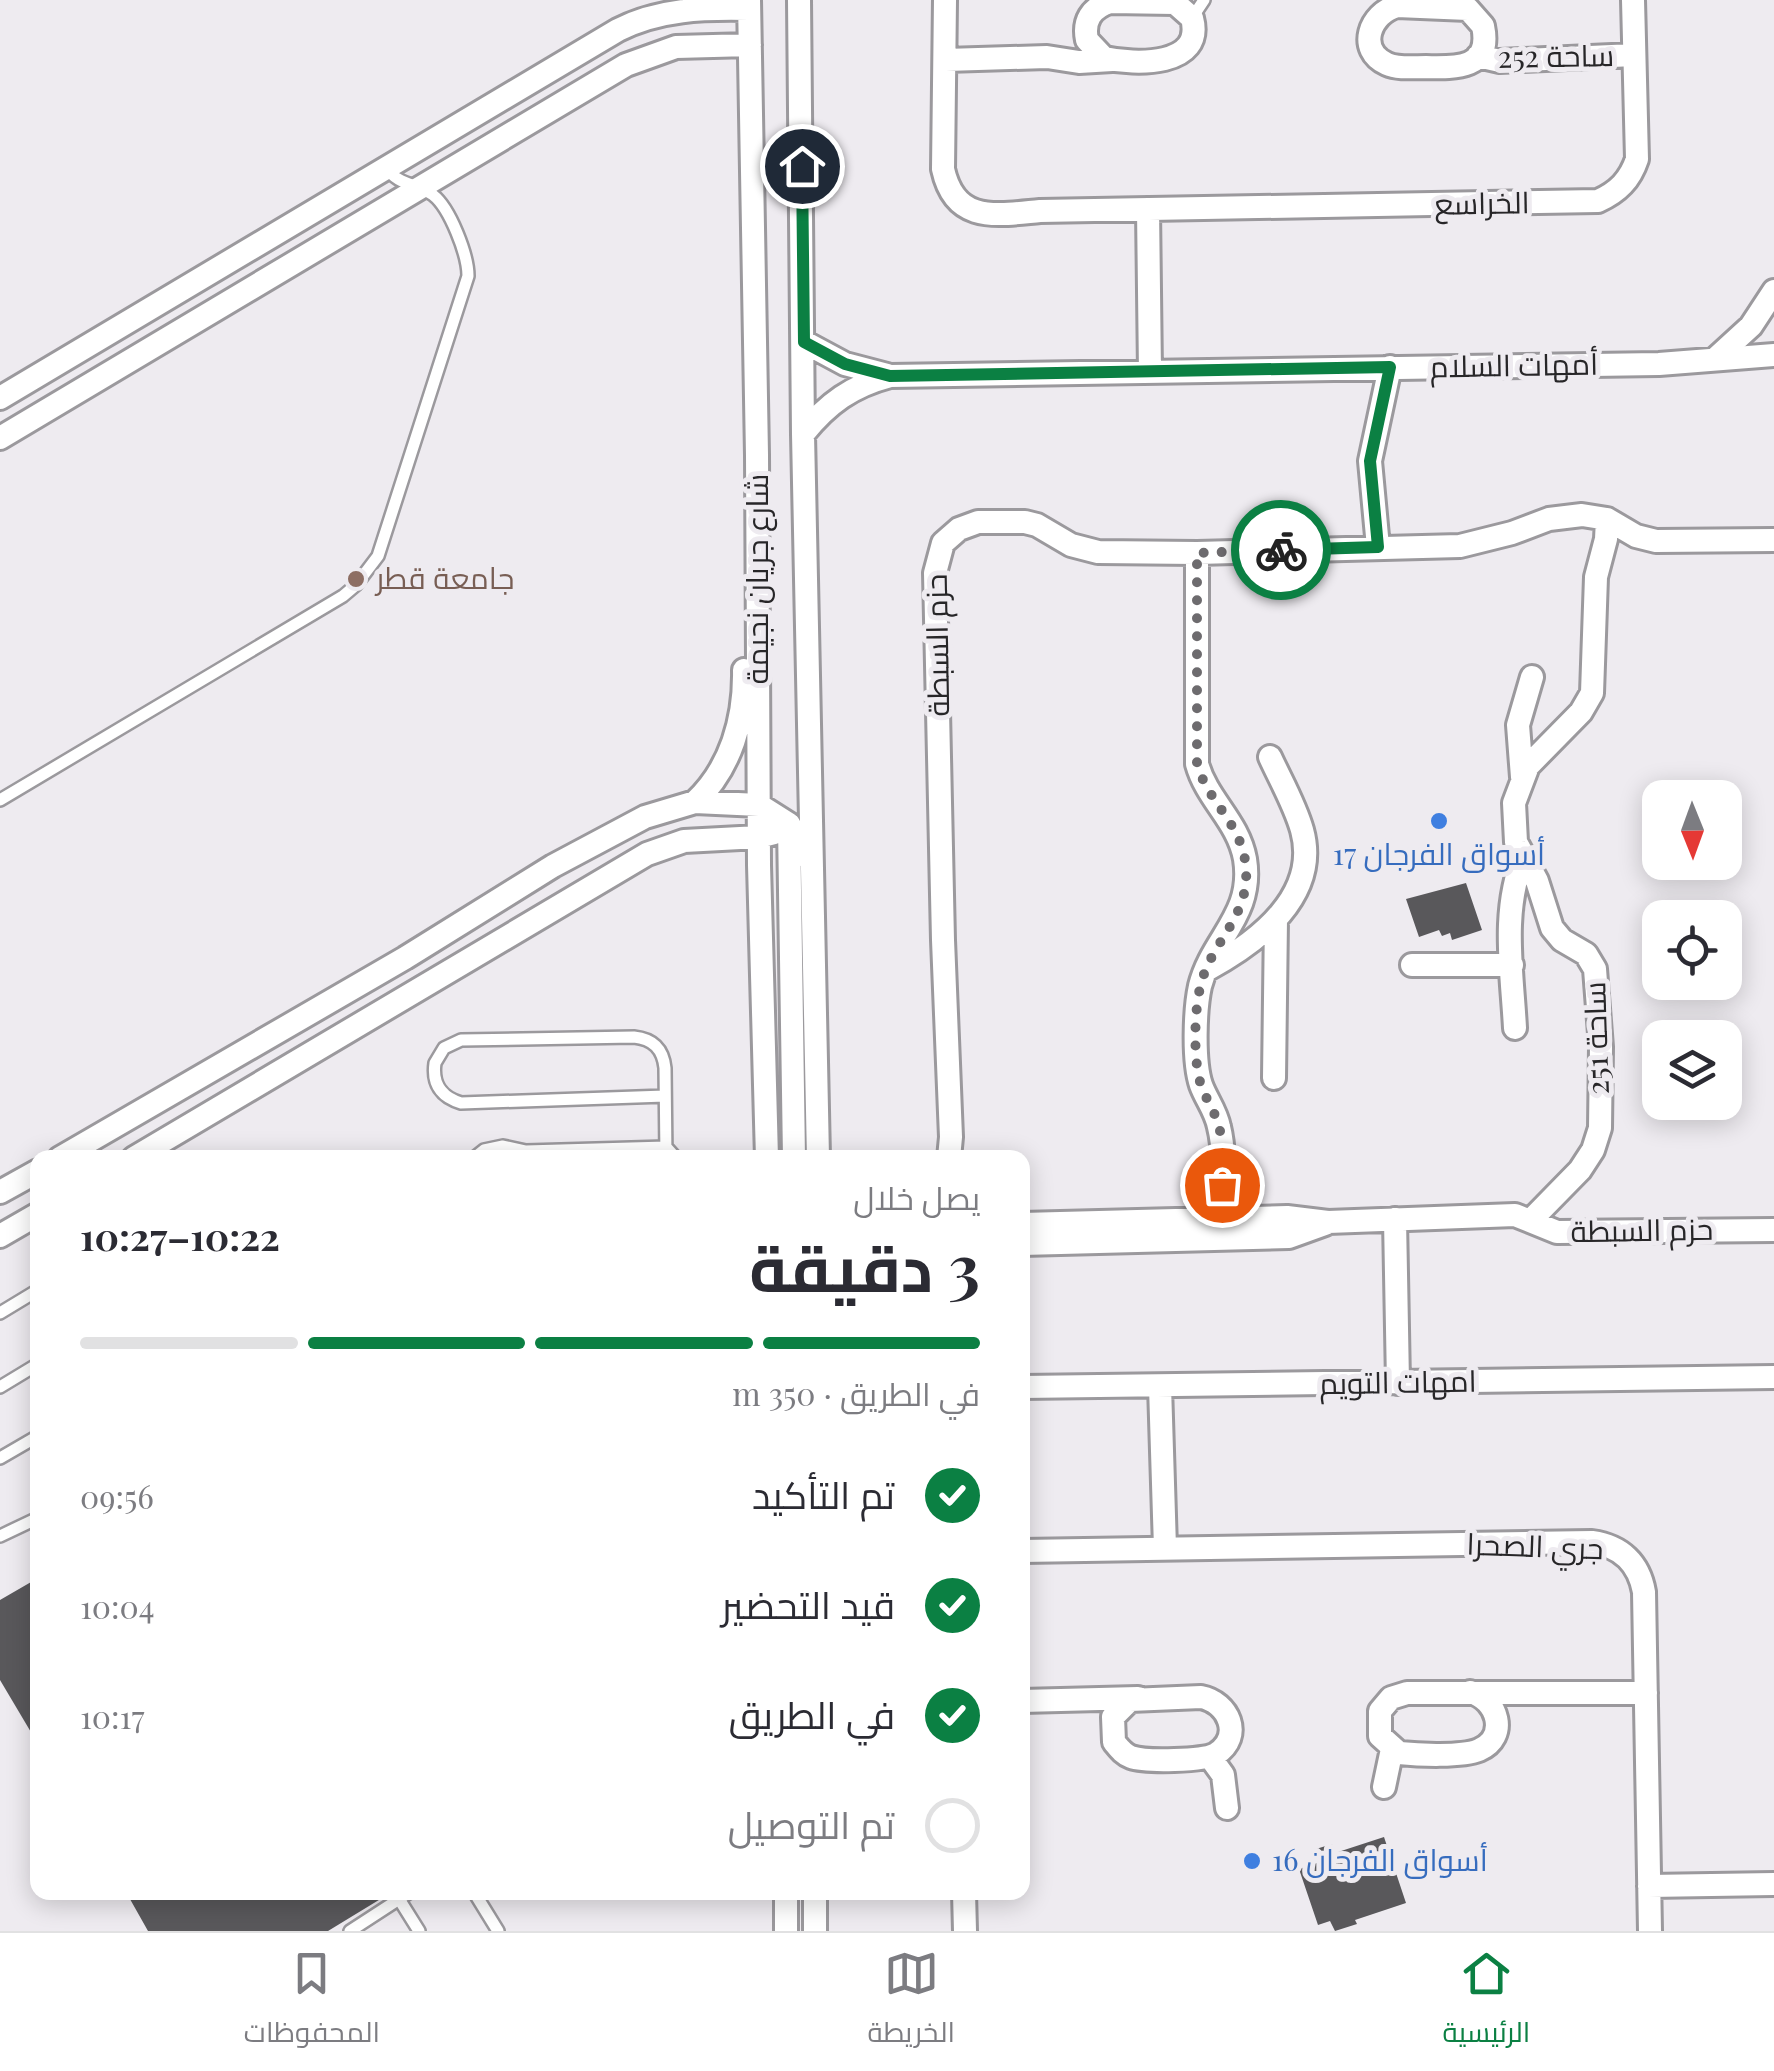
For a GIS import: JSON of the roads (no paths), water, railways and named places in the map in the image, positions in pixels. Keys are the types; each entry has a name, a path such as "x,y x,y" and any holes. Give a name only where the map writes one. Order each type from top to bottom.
{"street":[{"path":"0,398 608,36 656,16 680,0"},
{"name":"شارع جريان نجيمة","path":"800,0 818,1150"},
{"name":"الخراسع","path":"945,0 943,169 959,202 994,216 1040,211 1598,201 1619,189 1637,159 1633,0"},
{"path":"946,60 1047,58 1079,62 1112,60 1177,56 1192,41 1198,9 1168,2 1110,2 1090,16 1085,32 1090,48 1112,60"},
{"path":"656,16 749,4"},
{"name":"شارع جريان نجيمة","path":"749,4 766,1150"},
{"name":"ساحة 252","path":"1478,56 1484,42 1484,26 1474,14 1460,7 1397,6 1380,13 1370,28 1370,46 1388,65 1458,68 1478,56 1500,61 1634,56"},
{"path":"1047,58 1085,32"},
{"path":"0,438 646,56 692,45 750,45"},
{"path":"1148,209 1150,372"},
{"path":"1716,358 1752,326 1774,291"},
{"path":"120,326 137,355"},
{"name":"أمهات السلام","path":"804,342 845,364 890,376 1658,364 1774,355"},
{"name":"أمهات السلام","path":"1658,364 1687,370 1774,370"},
{"path":"1378,547 1370,461 1390,367"},
{"name":"أمهات السلام","path":"804,434 840,396 890,376"},
{"name":"حزم السبطة","path":"951,1150 935,573 938,552 950,535 968,525 1012,521 1037,525 1083,550 1197,553 1460,546 1512,533 1548,518 1582,515 1606,519 1636,536 1656,541 1774,540"},
{"path":"1522,778 1536,755 1581,712 1592,693 1596,577 1606,539 1606,519"},
{"path":"1197,553 1197,764 1206,788 1237,833 1245,860 1245,888 1238,916 1205,970 1197,1004 1198,1068 1220,1128 1222,1218"},
{"path":"695,802 719,773 741,715 743,588 758,556"},
{"path":"1515,1028 1510,900 1524,856 1516,842 1513,816 1522,778 1518,724 1532,676"},
{"path":"1205,970 1238,950 1276,919 1298,889 1303,874 1304,844 1270,758"},
{"path":"148,1150 647,854 703,838 759,838 789,824 811,790"},
{"path":"74,1150 627,825 695,802 760,804 789,824 813,865"},
{"path":"789,824 794,1150"},
{"name":"ساحة 251","path":"1524,856 1537,881 1552,928 1562,940 1586,954 1595,969 1602,1046 1600,1128 1593,1150 1580,1170 1530,1220"},
{"path":"1274,1078 1276,919"},
{"path":"405,958 422,988"},
{"path":"1412,964 1512,965"},
{"path":"0,1192 30,1175"},
{"name":"حزم السبطة","path":"1181,1230 1222,1218 1288,1216 1328,1222 1515,1214 1558,1232 1774,1230"},
{"path":"0,1236 30,1219"},
{"path":"1396,1219 1398,1383"},
{"name":"حزم السبطة","path":"1030,1243 1103,1232 1181,1230 1289,1237 1328,1222"},
{"name":"حزم السبطة","path":"1030,1225 1103,1232"},
{"name":"امهات التويم","path":"1030,1388 1774,1377"},
{"path":"1160,1386 1165,1548"},
{"name":"جري الصحرا","path":"1030,1551 1603,1544 1624,1553 1642,1581 1650,1931"},
{"path":"1470,1692 1486,1699 1497,1723"},
{"path":"1534,1694 1497,1723 1491,1740 1476,1752 1408,1754 1392,1749 1380,1736 1378,1720 1391,1698 1407,1693 1646,1693"},
{"path":"1030,1701 1201,1697 1218,1703 1230,1718 1229,1737 1210,1757 1133,1758 1119,1749 1089,1710 1070,1700"},
{"path":"1111,1734 1117,1710 1138,1698"},
{"path":"1384,1787 1392,1749"},
{"path":"1210,1757 1223,1775 1228,1808"},
{"path":"1649,1886 1774,1884"},
{"path":"786,1900 786,1931"},
{"path":"815,1900 815,1931"},
{"path":"964,1900 964,1931"}],"lane":[{"path":"0,800 342,596 368,571 385,540 468,276 466,253 440,202 420,188 397,180 386,167"},
{"path":"665,1096 462,1103 439,1089 435,1063 444,1048 460,1040 642,1038 661,1052 665,1096 666,1150"},
{"path":"484,1150 502,1146 511,1150"},
{"path":"0,1313 30,1295"},
{"path":"0,1386 30,1369"},
{"path":"0,1458 30,1441"},
{"path":"0,1536 30,1522"},
{"path":"350,1931 398,1900"},
{"path":"406,1900 420,1931"},
{"path":"479,1900 498,1931"}],"place":[{"name":"جامعة قطر","path":"356,579"},
{"name":"أسواق الفرجان 17","path":"1439,821"},
{"name":"أسواق الفرجان 16","path":"1252,1861"}]}
